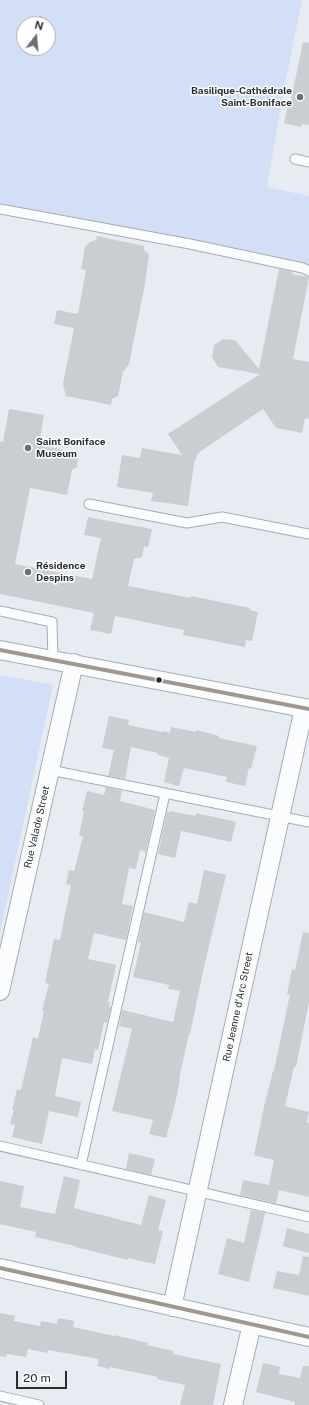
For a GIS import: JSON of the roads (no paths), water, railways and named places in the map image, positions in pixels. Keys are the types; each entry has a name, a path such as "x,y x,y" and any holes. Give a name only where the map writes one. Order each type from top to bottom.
{"street":[{"path":"0,650 306,708"},
{"name":"Rue Valade Street","path":"0,991 74,663"},
{"name":"Rue Jeanne d'Arc Street","path":"172,1307 280,817 306,708"},
{"path":"0,1268 309,1337"},
{"path":"233,1405 252,1324"}],"lane":[{"path":"296,158 309,162"},
{"path":"0,209 190,244 303,268 309,271"},
{"path":"88,504 187,523 222,517 309,533"},
{"path":"0,611 52,622 53,660"},
{"path":"50,770 309,822"},
{"path":"81,1165 165,794"},
{"path":"0,1146 309,1217"},
{"path":"0,1396 39,1405"}],"place":[{"name":"Basilique-Cathédrale Saint-Boniface","path":"300,97"},
{"name":"Saint Boniface Museum","path":"28,448"},
{"name":"Résidence Despins","path":"28,572"}]}
